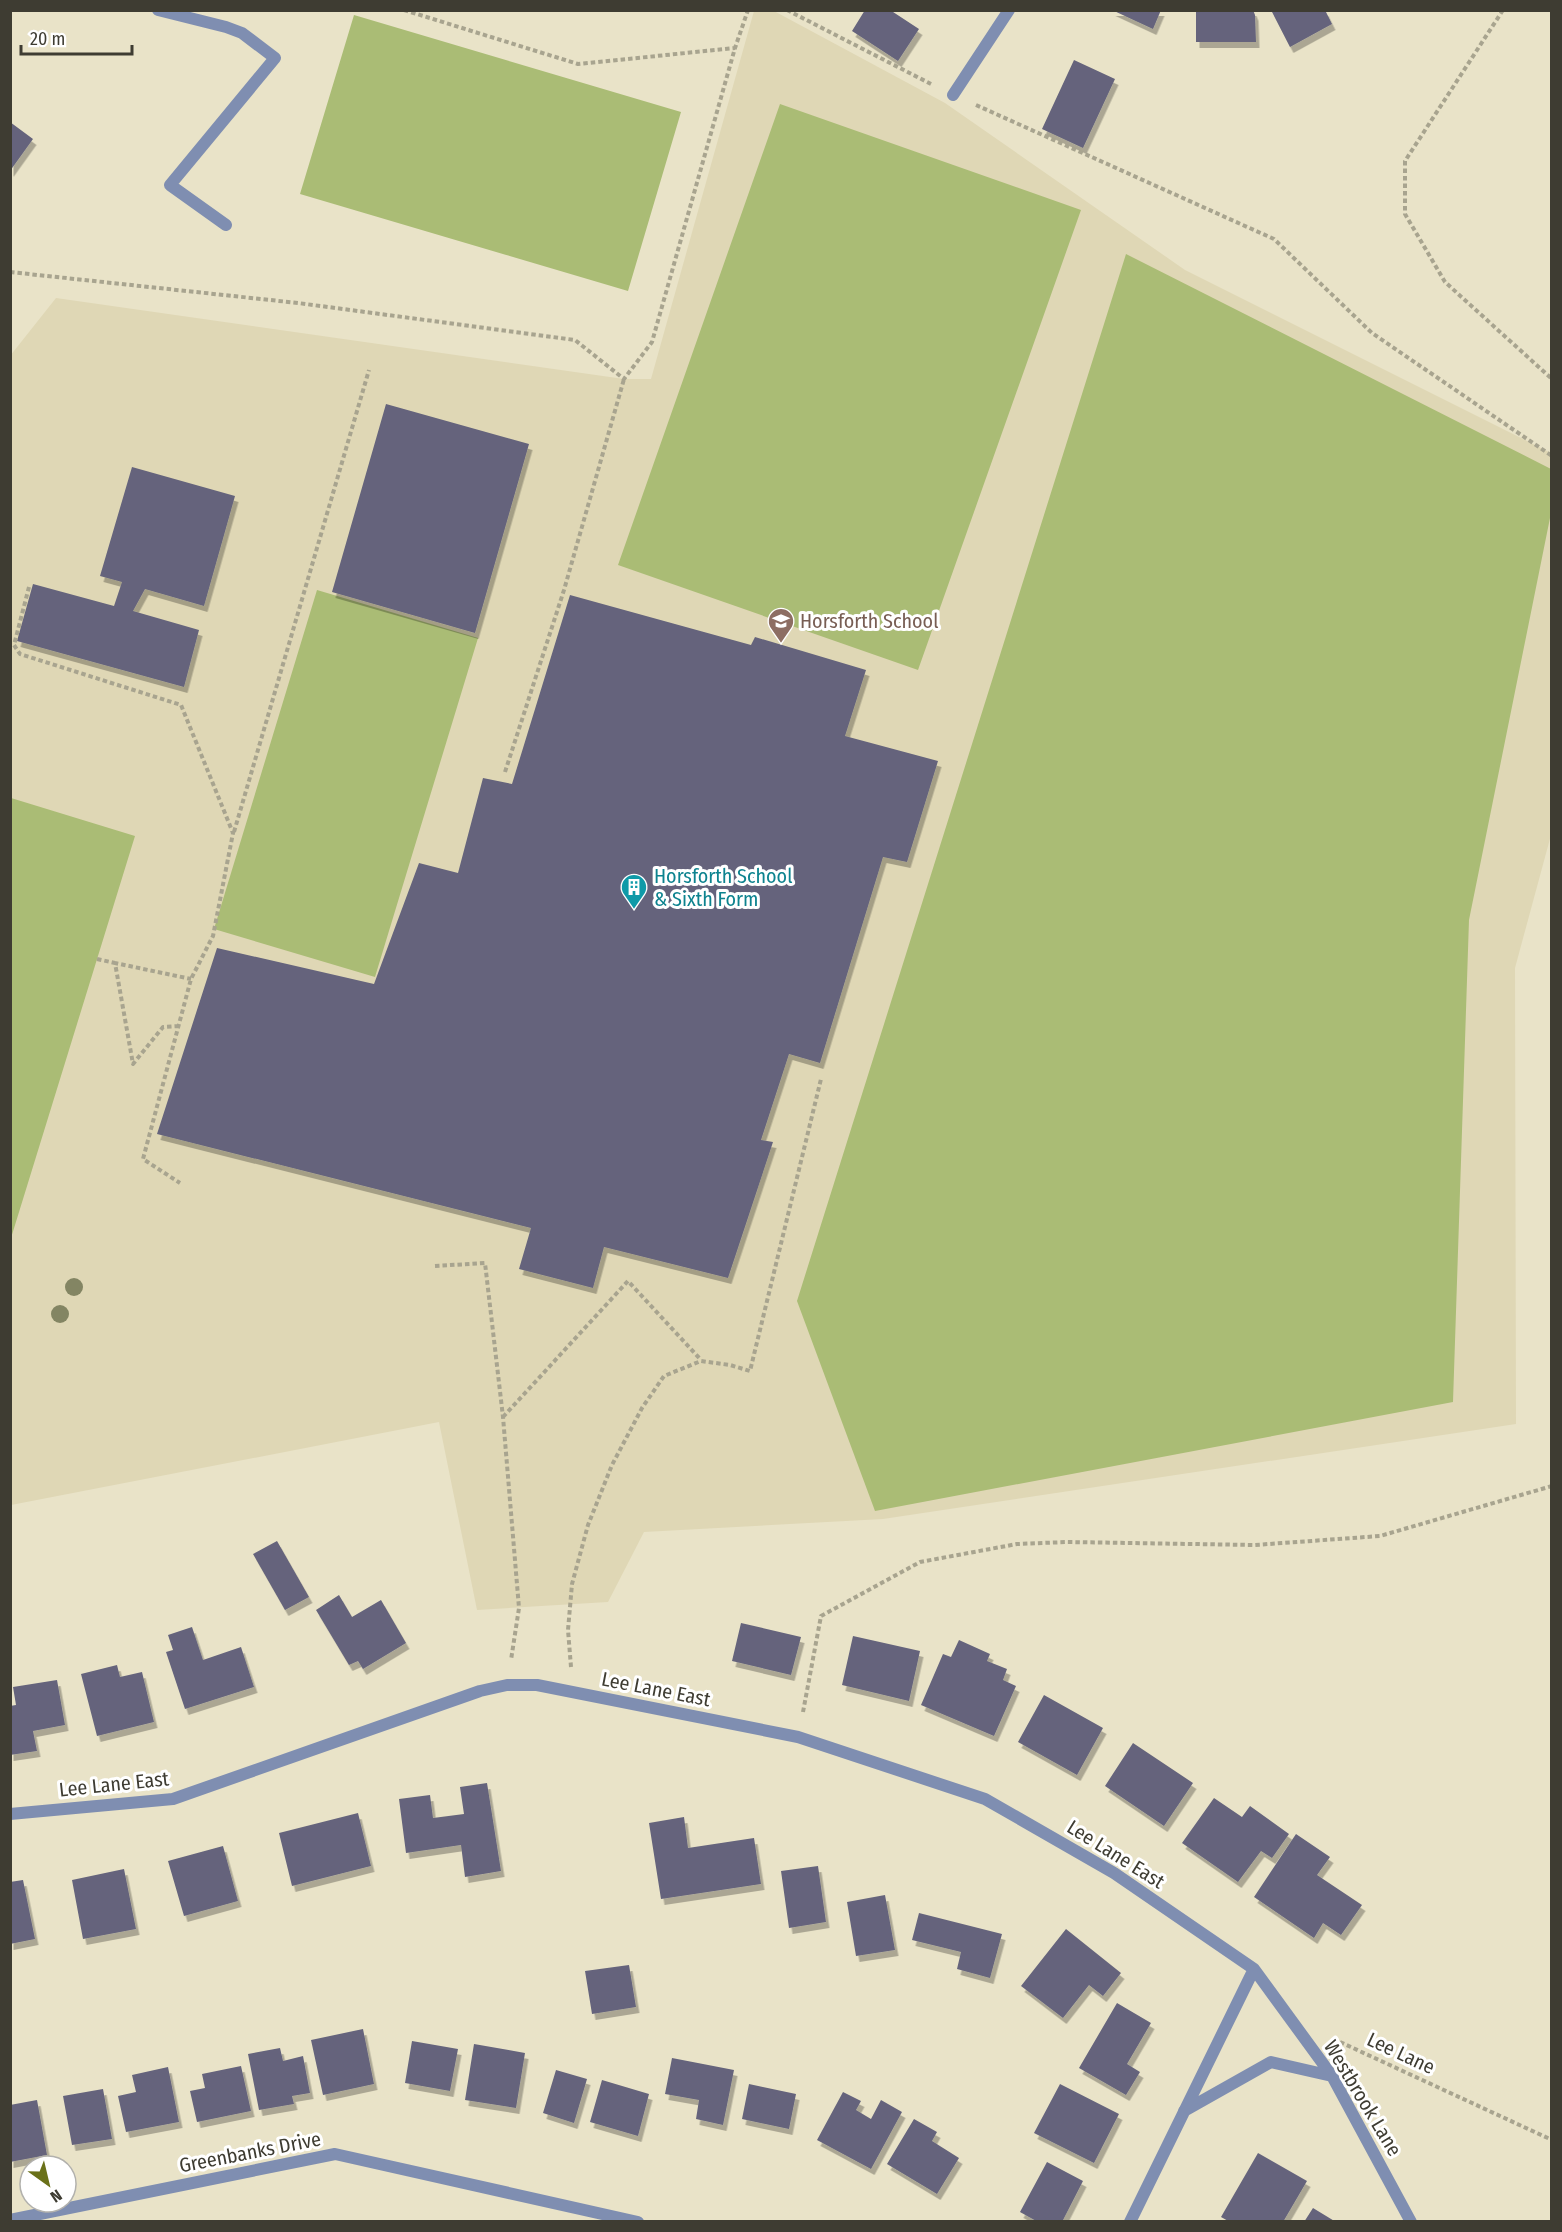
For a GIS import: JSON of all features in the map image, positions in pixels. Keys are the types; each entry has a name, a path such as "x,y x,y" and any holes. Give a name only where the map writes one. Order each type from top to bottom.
{"street":[{"path":"158,10 242,33 275,58 170,185 226,225"},
{"path":"953,95 1010,10"},
{"name":"Lee Lane East","path":"10,1814 173,1799 480,1691 507,1685 537,1685 798,1737 985,1799 1114,1873 1254,1969"},
{"path":"1130,2222 1254,1969"},
{"name":"Westbrook Lane","path":"1254,1969 1332,2076 1411,2222"},
{"path":"1184,2111 1271,2062 1332,2076"},
{"name":"Greenbanks Drive","path":"10,2220 335,2154 638,2222"}],"path":[{"path":"404,10 578,64 735,48"},
{"path":"505,772 564,590 624,379 652,342 735,48 748,10"},
{"path":"787,10 953,95 1274,239 1372,333 1551,456"},
{"path":"1503,10 1405,160 1405,214 1444,282 1551,379"},
{"path":"10,272 298,303 575,340 624,379"},
{"path":"180,1183 143,1159 191,979 213,936 233,833 369,370"},
{"path":"29,586 14,645 20,654 181,705 233,833"},
{"path":"97,959 191,979"},
{"path":"115,963 133,1064 163,1027 179,1026"},
{"path":"572,1692 568,1630 572,1584 588,1525 612,1465 642,1408 664,1376 702,1361 750,1371 821,1079"},
{"path":"435,1266 485,1263 502,1417 519,1608 507,1685"},
{"path":"502,1417 628,1281 702,1361"},
{"path":"798,1737 821,1616 920,1562 1017,1544 1057,1542 1256,1545 1380,1536 1551,1486"},
{"name":"Lee Lane","path":"1336,2040 1551,2140"}],"shaded area":[{"name":"Horsforth School","path":"754,11 774,11 945,103 1185,270 1551,453 1551,835 1515,968 1516,1424 883,1519 644,1532 608,1602 477,1610 439,1422 11,1505 10,356 56,298 624,379 651,379"}],"green space":[{"path":"354,15 681,112 628,291 300,194"},
{"path":"780,104 1081,210 918,670 618,565"},
{"path":"1126,254 1551,469 1551,513 1469,920 1453,1402 875,1511 797,1301"},
{"path":"317,590 478,638 375,977 214,929"},
{"path":"10,798 135,836 11,1238"}],"building":[{"path":"865,10 890,10 919,29 898,61 852,31"},
{"path":"1112,10 1161,10 1153,29"},
{"path":"1196,10 1253,10 1256,42 1196,42"},
{"path":"1271,10 1325,10 1332,24 1290,47"},
{"path":"1074,60 1115,79 1083,148 1042,129"},
{"path":"10,122 33,139 10,171"},
{"path":"386,404 529,444 475,633 332,592"},
{"path":"132,467 235,496 204,606 145,589 133,611 199,630 184,687 17,641 33,584 114,606 122,582 100,576"},
{"name":"Horsforth School & Sixth Form","path":"570,595 751,645 755,637 866,670 845,736 938,761 907,862 883,857 820,1063 789,1054 761,1140 773,1142 728,1278 604,1247 593,1288 519,1269 531,1228 157,1134 217,948 374,984 419,863 458,873 483,778 512,784"},
{"path":"277,1541 309,1597 285,1610 253,1554"},
{"path":"339,1595 352,1617 381,1600 406,1643 363,1669 358,1661 349,1665 316,1610"},
{"path":"741,1623 801,1637 791,1675 732,1661"},
{"path":"192,1627 203,1660 241,1647 254,1687 185,1709 166,1652 173,1650 168,1635"},
{"path":"853,1636 920,1651 909,1701 842,1685"},
{"path":"959,1640 990,1654 987,1661 1007,1669 1003,1680 1016,1686 994,1736 921,1705 943,1654 951,1657"},
{"path":"117,1665 120,1677 142,1672 154,1722 97,1736 81,1674"},
{"path":"57,1680 65,1725 33,1731 37,1751 10,1755 10,1706 16,1705 13,1687"},
{"path":"1044,1695 1103,1728 1077,1775 1018,1742"},
{"path":"1133,1743 1193,1783 1164,1826 1105,1786"},
{"path":"487,1783 501,1871 465,1877 461,1845 406,1853 399,1799 430,1795 433,1818 464,1814 460,1787"},
{"path":"1214,1798 1242,1817 1250,1806 1289,1834 1272,1858 1261,1851 1238,1882 1182,1843"},
{"path":"358,1813 371,1866 292,1886 279,1833"},
{"path":"684,1817 688,1848 754,1838 761,1884 661,1899 649,1823"},
{"path":"1296,1834 1330,1857 1317,1875 1362,1905 1341,1935 1323,1923 1314,1938 1254,1897"},
{"path":"223,1846 238,1901 184,1916 168,1861"},
{"path":"818,1866 826,1922 789,1928 781,1871"},
{"path":"124,1869 136,1929 83,1939 72,1880"},
{"path":"23,1880 35,1939 10,1944 10,1882"},
{"path":"885,1895 895,1950 856,1956 847,1902"},
{"path":"919,1913 1002,1934 990,1978 957,1969 961,1952 912,1940"},
{"path":"1066,1929 1121,1973 1103,1996 1089,1985 1063,2018 1021,1986"},
{"path":"629,1965 636,2007 592,2014 585,1971"},
{"path":"1117,2003 1151,2023 1127,2064 1140,2072 1126,2095 1079,2068"},
{"path":"363,2029 374,2084 323,2095 311,2040"},
{"path":"412,2041 458,2049 450,2091 405,2083"},
{"path":"474,2044 525,2053 516,2108 465,2100"},
{"path":"280,2048 283,2061 303,2056 310,2093 292,2096 294,2104 259,2110 248,2054"},
{"path":"672,2058 734,2070 723,2125 696,2119 699,2100 665,2094"},
{"path":"241,2066 251,2111 197,2122 190,2091 205,2088 202,2074"},
{"path":"168,2067 179,2122 126,2132 118,2096 136,2092 132,2075"},
{"path":"556,2070 587,2079 574,2123 543,2113"},
{"path":"602,2080 649,2094 638,2136 590,2122"},
{"path":"749,2084 796,2094 789,2129 742,2119"},
{"path":"1060,2084 1119,2114 1094,2163 1034,2133"},
{"path":"103,2089 112,2139 72,2145 63,2096"},
{"path":"843,2092 861,2101 856,2110 871,2119 881,2100 902,2112 871,2169 817,2140"},
{"path":"37,2100 47,2154 18,2154 18,2160 10,2162 10,2105"},
{"path":"914,2119 937,2132 932,2141 959,2158 937,2194 887,2164"},
{"path":"1258,2153 1307,2181 1283,2222 1230,2222 1221,2217"},
{"path":"1047,2162 1083,2181 1062,2222 1038,2222 1020,2212"},
{"path":"1313,2208 1336,2222 1304,2222"}],"place":[{"name":"Horsforth School","path":"781,644"},
{"name":"Horsforth School & Sixth Form","path":"634,910"}]}
